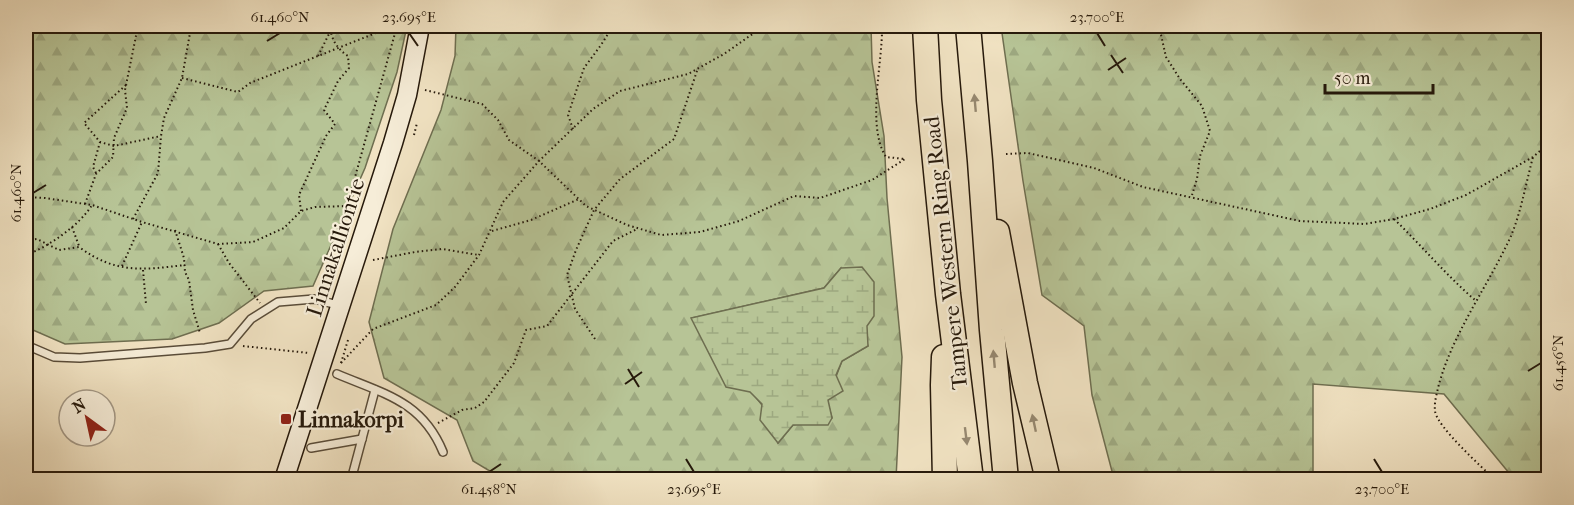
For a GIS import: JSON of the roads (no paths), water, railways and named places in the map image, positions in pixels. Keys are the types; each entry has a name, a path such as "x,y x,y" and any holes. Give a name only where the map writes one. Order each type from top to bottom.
{"highway":[{"name":"Tampere Western Ring Road","path":"925,26 929,100 948,294 971,480"},
{"name":"Tampere Western Ring Road","path":"968,26 1006,480"},
{"path":"980,161 1002,255 1025,383 1048,480"},
{"path":"945,480 943,385 948,294"}],"main road":[{"name":"Linnakalliontie","path":"284,480 300,426 342,306 407,95 420,28"}],"lane":[{"path":"26,345 54,357 205,348 230,344 251,319 278,302 314,298 342,306"},
{"path":"337,374 413,409 431,428 443,452"},
{"path":"351,480 375,390"},
{"path":"311,448 362,439"}],"place":[{"name":"Linnakorpi","path":"286,419"}]}
